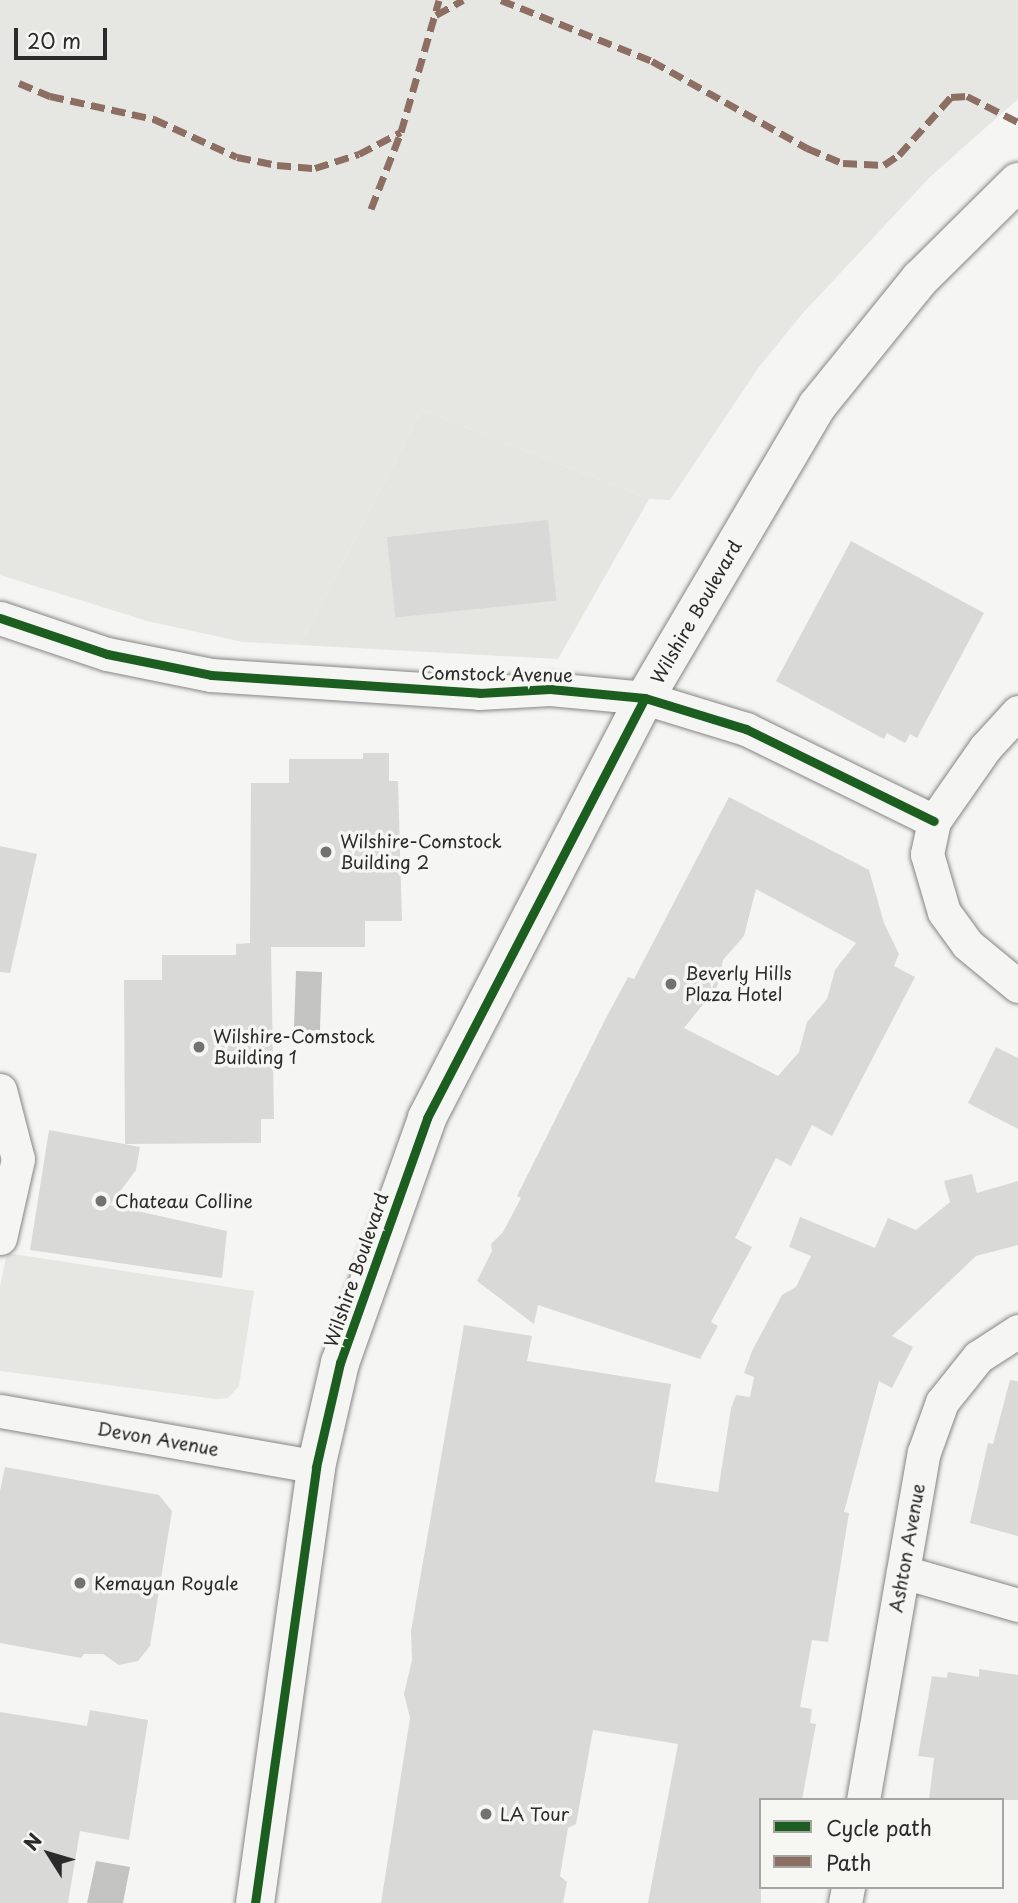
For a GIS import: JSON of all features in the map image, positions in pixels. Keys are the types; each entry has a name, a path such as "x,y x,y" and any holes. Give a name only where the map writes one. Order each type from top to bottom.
{"main road":[{"name":"Wilshire Boulevard","path":"255,1903 316,1467 340,1363 427,1118 645,698 817,407 920,279 1018,182"}],"street":[{"name":"Comstock Avenue","path":"0,618 107,654 211,675 479,693 550,689 645,698 746,729 934,821"},
{"path":"1018,712 985,748 934,821 927,854 944,912 967,944 1018,986"},
{"path":"0,1090 18,1159 0,1238"},
{"name":"Ashton Avenue","path":"863,1798 924,1452 942,1402 978,1357 1018,1331"},
{"name":"Devon Avenue","path":"0,1412 316,1467"},
{"path":"903,1572 1018,1605"}],"shaded area":[{"path":"0,0 1018,0 1018,99 930,177 803,313 759,367 670,500 649,499 422,410 300,645 243,642 147,621 0,575"},
{"path":"422,410 649,499 558,659 300,645"},
{"path":"296,971 322,972 320,1031 294,1030"},
{"path":"7,1253 254,1291 239,1386 228,1398 216,1399 0,1371 0,1287"},
{"path":"96,1861 130,1867 123,1903 87,1903"}],"building":[{"path":"548,520 556,601 395,617 387,537"},
{"path":"851,541 984,613 917,738 910,734 905,743 887,733 884,739 776,681"},
{"path":"363,753 389,753 389,781 398,781 402,921 365,921 365,947 271,947 274,1119 261,1119 261,1143 125,1144 124,980 162,980 162,955 236,955 236,944 250,943 251,783 289,783 289,759 363,759"},
{"path":"729,797 869,870 884,923 899,954 894,966 915,977 832,1136 812,1125 791,1166 776,1158 735,1238 752,1247 711,1322 718,1326 700,1359 538,1305 534,1324 477,1281 492,1251 491,1244 503,1232 521,1198 517,1196 605,1020 628,977 634,979","holes":["756,889 856,943 835,970 827,999 807,1022 799,1052 778,1076 684,1028 717,987 723,960 744,936"]},
{"path":"0,846 37,854 10,973 0,972"},
{"path":"996,1047 1018,1058 1018,1129 968,1103"},
{"name":"Chateau Colline","path":"49,1130 140,1147 136,1170 110,1205 227,1231 222,1278 30,1250"},
{"path":"972,1174 977,1193 1018,1181 1018,1245 976,1256 892,1336 913,1347 892,1388 879,1381 844,1512 849,1513 828,1642 812,1640 800,1707 812,1709 810,1723 816,1724 802,1798 759,1798 761,1903 648,1903 678,1744 593,1730 576,1824 568,1828 560,1876 567,1882 563,1903 381,1903 410,1718 404,1694 412,1660 411,1631 464,1325 532,1336 527,1361 671,1384 655,1482 718,1492 731,1408 736,1395 750,1397 754,1377 744,1373 752,1351 782,1295 796,1287 811,1256 789,1247 800,1217 875,1248 888,1218 916,1230 950,1202 944,1181"},
{"path":"1010,1380 1018,1381 1018,1536 970,1523 988,1443 993,1444"},
{"name":"Kemayan Royale","path":"5,1467 159,1495 172,1511 150,1646 138,1661 119,1665 103,1654 84,1654 81,1658 0,1643 0,1491"},
{"path":"979,1669 1018,1675 1018,1800 929,1798 934,1758 918,1756 932,1676 947,1678 948,1672 979,1677"},
{"path":"90,1710 148,1720 129,1840 80,1831 68,1903 0,1903 0,1712 87,1726"}],"marked path":[{"path":"371,209 401,132 439,0"},
{"path":"436,15 463,0"},
{"path":"501,0 652,61 807,148 843,163 884,165 899,155 951,97 967,96 1018,122"},
{"path":"19,83 50,96 154,119 237,157 277,165 315,168 359,154 401,132"}],"cycle path":[{"path":"0,618 107,654 211,675 479,693 550,689 645,698 746,729 934,821"},
{"path":"255,1903 316,1467 340,1363 427,1118 645,698"}],"place":[{"name":"Wilshire-Comstock Building 2","path":"326,852"},
{"name":"Beverly Hills Plaza Hotel","path":"671,984"},
{"name":"Wilshire-Comstock Building 1","path":"199,1047"},
{"name":"Chateau Colline","path":"101,1201"},
{"name":"Kemayan Royale","path":"80,1583"},
{"name":"LA Tour","path":"486,1814"}]}
